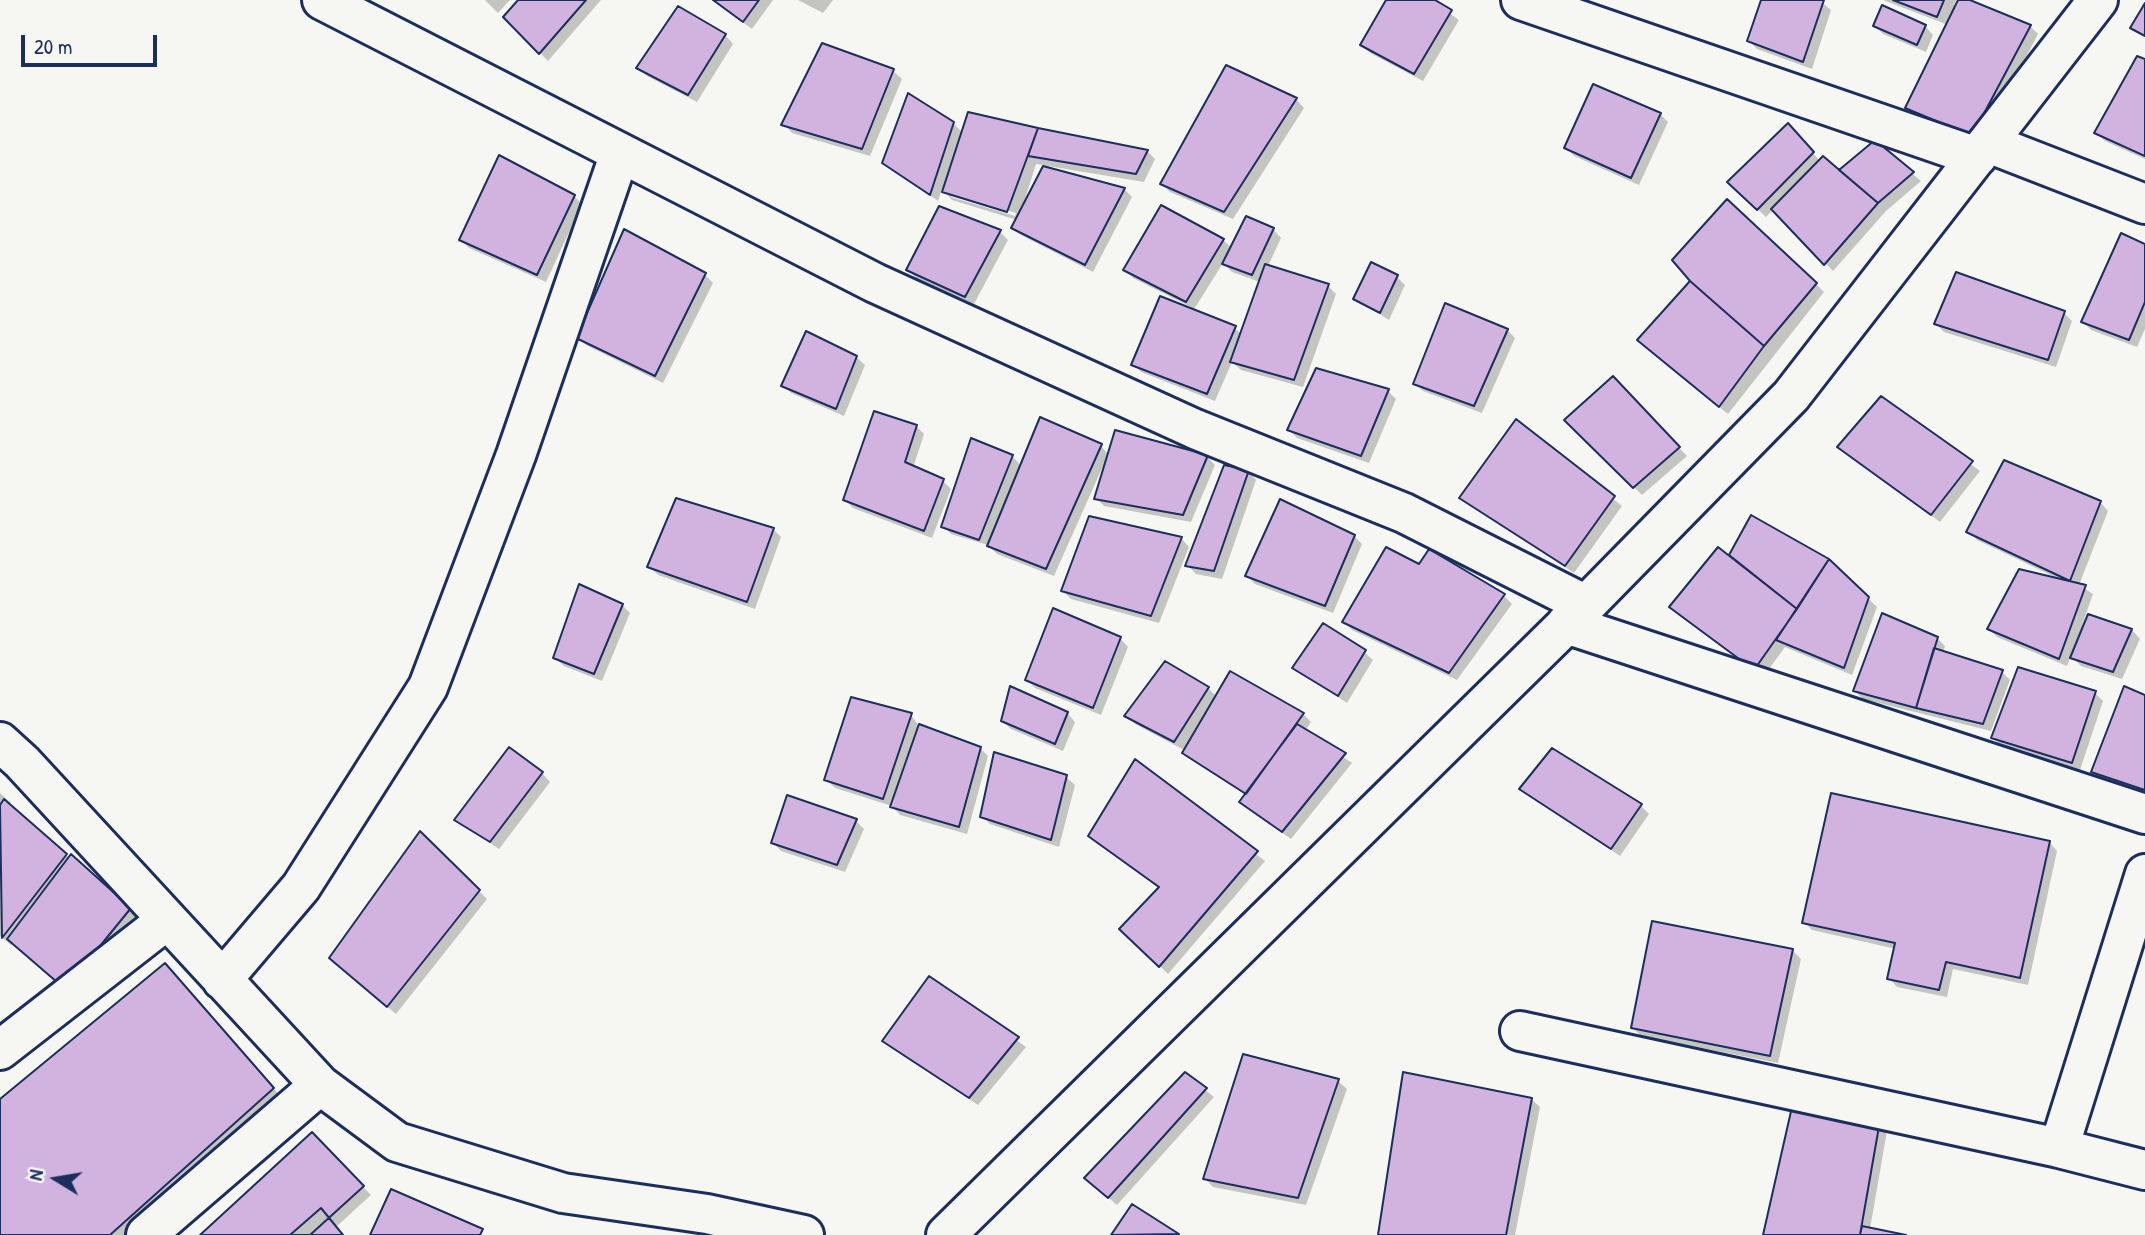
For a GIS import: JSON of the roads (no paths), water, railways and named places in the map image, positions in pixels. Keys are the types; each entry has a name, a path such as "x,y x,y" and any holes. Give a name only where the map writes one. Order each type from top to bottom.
{"street":[{"path":"322,0 887,288 1195,429 1404,513 1576,614 2145,814"},
{"path":"1521,0 2145,204"},
{"path":"966,1229 1791,396 2098,0"},
{"path":"222,980 301,887 428,687 516,455 620,153"},
{"path":"0,742 22,762 320,1085 397,1142 563,1193 708,1214 804,1235"},
{"path":"2059,1148 2145,874"},
{"path":"0,1050 167,920"},
{"path":"1520,1031 2059,1148 2145,1170"},
{"path":"146,1235 320,1085"}]}
